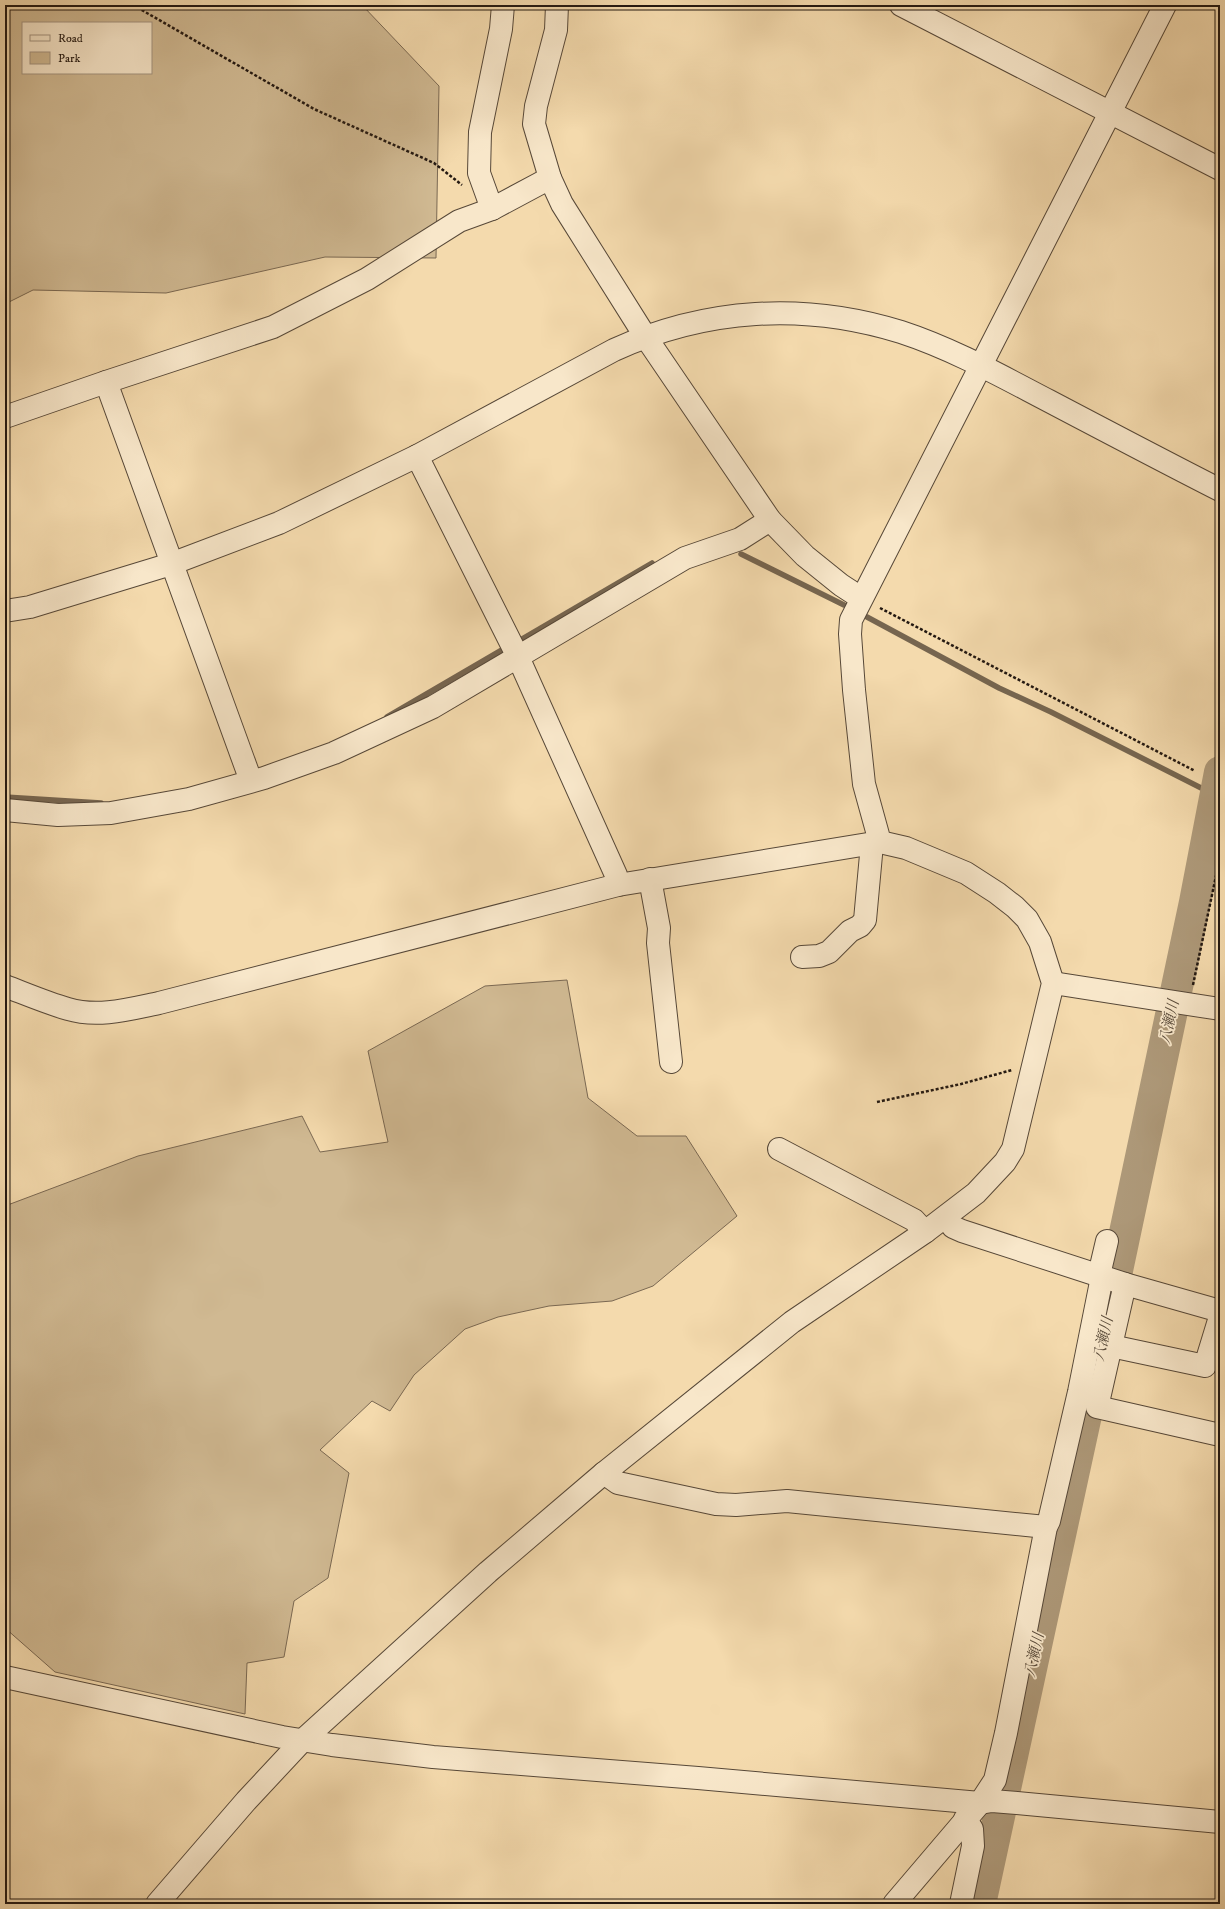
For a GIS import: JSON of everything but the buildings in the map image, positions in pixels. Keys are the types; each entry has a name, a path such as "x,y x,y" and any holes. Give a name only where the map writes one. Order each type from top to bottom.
{"street":[{"path":"492,209 479,173 480,132 501,29 503,5"},
{"path":"557,5 556,30 536,106 534,124 550,178 562,204 645,336 770,520 805,556 840,585 861,598"},
{"path":"901,5 1220,169"},
{"path":"802,957 819,956 829,952 850,931 860,926 865,920 876,843 864,784 854,690 850,634 851,620 971,382 981,366 1165,5"},
{"path":"5,417 274,327 367,279 459,221 492,209 550,178"},
{"path":"5,611 30,607 171,564 279,523 418,456 614,350 645,336 680,326 731,316 770,313 807,314 841,318 901,332 942,348 981,366 1220,490"},
{"path":"106,382 251,782"},
{"path":"418,456 518,657 616,875 618,885"},
{"path":"5,810 58,816 111,813 189,799 251,782 334,753 433,707 685,558 740,539 770,520"},
{"path":"5,986 70,1010 96,1012 120,1011 175,999 618,885 876,843 906,848 966,873 997,892 1027,919 1034,930 1053,983 1017,1135 1012,1149 1005,1162 976,1193 926,1232 792,1322 604,1473 488,1572 302,1741 246,1801 157,1904"},
{"path":"650,879 659,928 658,943 670,1062"},
{"path":"1053,983 1160,998 1220,1009"},
{"path":"779,1149 914,1220 926,1232"},
{"path":"946,1217 957,1229 1112,1279 1220,1311"},
{"path":"1107,1240 1112,1279 1111,1346 1097,1407 1220,1435"},
{"path":"894,1904 965,1819 986,1802 995,1780 1006,1733 1046,1527 1049,1521 1079,1392 1101,1282 1112,1279"},
{"path":"1111,1346 1205,1366 1220,1317"},
{"path":"604,1473 618,1483 716,1504 736,1505 787,1501 1046,1527"},
{"path":"5,1677 302,1741 433,1757 986,1802 1017,1803 1220,1822"},
{"path":"961,1904 973,1846 972,1829 965,1819"}],"path":[{"path":"133,5 314,109 434,163 463,186"},
{"path":"861,598 1195,771"},
{"path":"1187,1004 1220,856"},
{"path":"877,1102 961,1084 1018,1068 1033,1068"}],"green space":[{"path":"5,5 362,5 439,86 436,258 325,257 166,293 33,290 5,304"},
{"path":"567,980 588,1098 637,1136 686,1136 737,1216 653,1286 612,1301 549,1306 498,1317 465,1329 414,1375 390,1411 372,1401 320,1450 349,1473 328,1578 294,1601 284,1657 247,1663 245,1714 55,1672 5,1628 5,1206 138,1156 302,1116 320,1152 388,1142 368,1051 485,986"}],"waterway":[{"path":"741,554 844,605"},
{"path":"515,643 652,563"},
{"path":"867,617 999,688 1051,712 1215,795"},
{"path":"387,717 507,647"},
{"name":"八瀬川","path":"1108,1313 1195,902 1220,772"},
{"path":"5,797 101,803"},
{"name":"八瀬川","path":"980,1904 1096,1369"}]}
